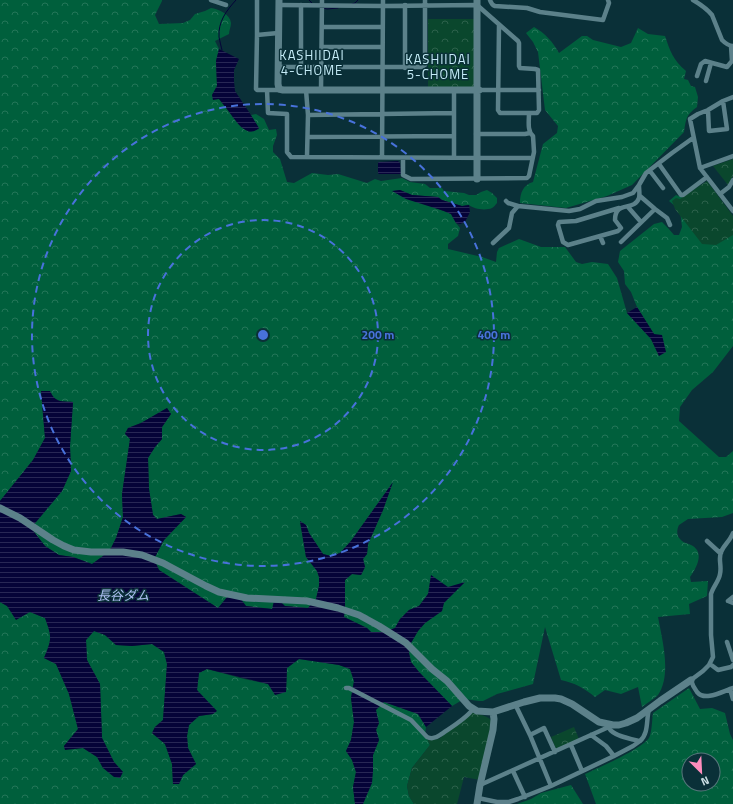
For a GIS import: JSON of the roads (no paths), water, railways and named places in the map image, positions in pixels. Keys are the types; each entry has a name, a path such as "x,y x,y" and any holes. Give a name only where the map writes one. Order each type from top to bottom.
{"street":[{"path":"211,0 226,5"},
{"path":"257,0 257,90 539,90"},
{"path":"382,158 383,0"},
{"path":"490,0 490,3 495,6 527,8 540,12 603,20 609,3 608,0"},
{"path":"693,0 710,12 722,40 732,46 732,60 727,67 705,61 701,64 697,76"},
{"path":"321,90 322,2"},
{"path":"283,90 279,89 278,84 279,3 301,5 322,2 383,6 425,3 477,3 518,41 520,68 536,68 538,70 539,110 537,113 500,113 498,110 499,25"},
{"path":"278,68 422,67 425,65 425,3"},
{"path":"477,3 477,179"},
{"path":"301,5 301,67"},
{"path":"405,5 405,68"},
{"path":"322,27 383,27"},
{"path":"257,35 278,33"},
{"path":"322,47 382,47"},
{"path":"706,81 711,63"},
{"path":"267,90 268,113 287,114 287,152 291,157 532,158"},
{"path":"306,90 308,115 307,156"},
{"path":"454,90 454,157"},
{"path":"733,97 698,114 690,120 700,168 733,211"},
{"path":"708,110 709,131 727,129 723,101"},
{"path":"308,115 454,113"},
{"path":"403,158 403,175 411,178 526,178 529,176 534,152 533,136 530,133 529,128 529,113"},
{"path":"476,134 530,133"},
{"path":"308,137 454,136"},
{"path":"506,201 518,206 569,211 596,201 622,197 633,193 646,173 693,138"},
{"path":"700,168 733,156"},
{"path":"659,164 683,195 707,178"},
{"path":"650,171 663,188"},
{"path":"720,194 729,187 733,180"},
{"path":"619,208 616,211 615,217 616,222 620,226 618,231 568,245 563,242 558,225 560,222 576,221 619,208 628,207 638,201 640,196 639,185"},
{"path":"640,196 655,210 668,218 670,225"},
{"path":"493,242 509,228 512,213 518,206"},
{"path":"628,207 642,222"},
{"path":"621,242 655,210"},
{"path":"600,236 602,243"},
{"path":"0,508 20,518 64,546 74,550 123,552 142,556 163,562 219,592 247,598 307,601 338,608 359,615 406,643 432,669 447,681 473,709 477,711 493,712 515,704 540,698 555,698 572,704 599,722 611,726"},
{"path":"480,785 611,726 626,723 637,718 703,671 710,664 713,657 711,636 712,589 716,585 720,573 720,553 733,534"},
{"path":"707,541 720,553"},
{"path":"733,597 728,601 733,603"},
{"path":"727,642 733,660"},
{"path":"710,664 718,670 731,667 733,665"},
{"path":"690,680 697,692 701,695 712,695 731,688 733,699"},
{"path":"347,688 411,720 429,738 437,737 465,717 473,709"},
{"path":"515,704 530,735 551,786"},
{"path":"493,712 493,730 480,785 478,801 509,802 551,786 625,751 644,738 646,731 646,718 649,709"},
{"path":"611,726 611,731 616,734 640,741"},
{"path":"530,735 544,728 555,752"},
{"path":"591,735 606,746 614,756"},
{"path":"571,745 582,771"},
{"path":"513,771 525,796"}],"water":[{"path":"219,49 239,59 234,70 235,91 259,128 254,131 245,130 219,99 213,100 212,95 217,86 216,61"},
{"path":"398,161 400,163 401,174 378,173 379,162"},
{"path":"400,190 412,195 438,197 442,200 462,206 469,205 470,212 465,222 460,224 456,223 451,214 406,199 392,191"},
{"path":"637,307 654,334 662,335 666,352 659,356 651,339 627,313"},
{"name":"長谷ダム","path":"41,391 50,391 54,398 59,401 73,402 70,446 71,471 62,491 31,528 45,546 59,555 73,557 92,564 111,548 123,517 122,494 130,439 125,434 128,428 141,423 167,408 171,414 162,427 162,439 148,458 149,489 153,515 157,519 181,514 186,517 164,540 154,559 159,570 218,608 227,597 240,598 246,606 272,609 274,601 280,601 285,606 308,608 316,599 319,586 319,577 317,571 306,557 300,521 306,525 309,533 323,554 331,556 340,553 351,541 393,482 368,544 367,554 363,559 365,567 361,575 352,574 345,580 344,617 367,628 371,632 384,632 395,628 400,619 409,610 419,606 428,594 431,575 448,587 465,582 444,603 442,611 425,623 418,631 411,643 409,653 411,662 419,672 452,706 426,727 418,714 384,702 376,710 379,723 376,730 379,740 373,755 372,783 363,804 355,804 353,787 356,772 352,760 346,751 351,740 354,722 351,698 354,681 350,669 339,665 299,659 287,668 286,692 275,695 268,684 207,669 199,673 197,690 217,711 213,714 199,716 189,725 187,736 188,748 196,764 183,775 179,784 173,784 172,764 165,744 152,733 155,727 163,720 167,664 164,652 152,644 132,646 116,645 105,635 94,631 86,640 87,660 100,684 102,738 114,762 123,772 120,778 114,777 103,768 97,757 83,748 65,750 64,746 78,729 69,694 56,664 44,658 50,642 50,634 45,618 30,612 16,620 7,606 0,602 0,501 33,460 45,438"}],"waterway":[{"path":"222,50 219,37 221,22 229,8 236,0"},
{"path":"309,0 313,4"},
{"path":"352,4 358,0"},
{"path":"323,8 338,8"}],"district":[{"name":"KASHIIDAI 4-CHOME","path":"312,62"},
{"name":"KASHIIDAI 5-CHOME","path":"438,66"}]}
